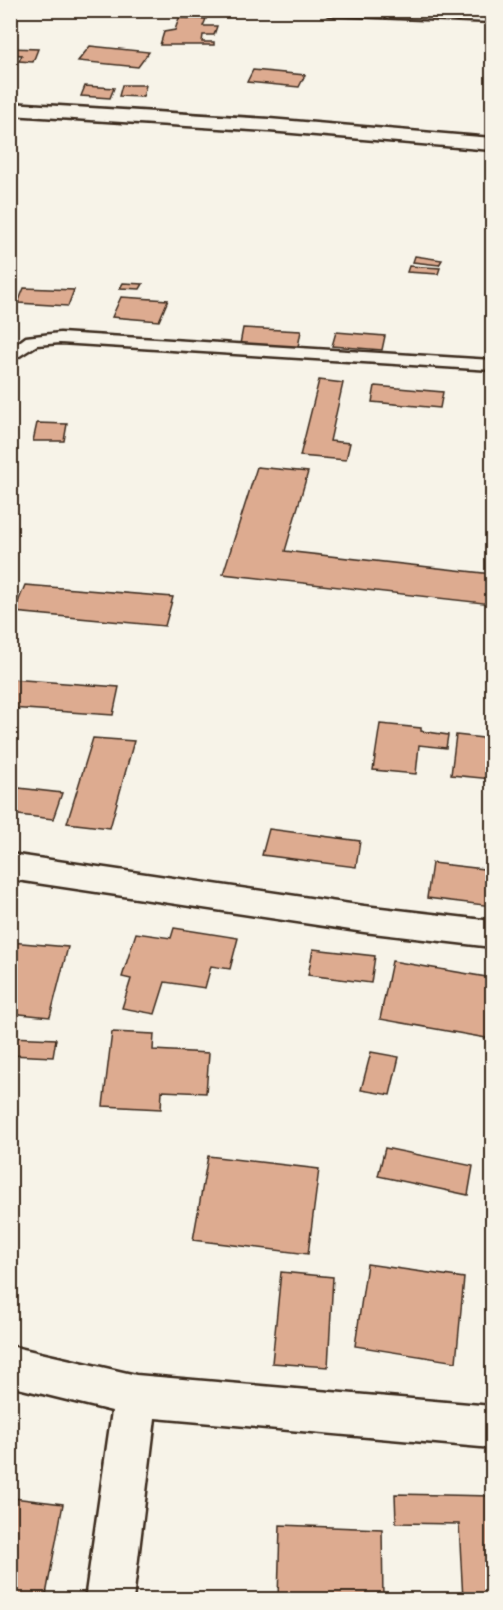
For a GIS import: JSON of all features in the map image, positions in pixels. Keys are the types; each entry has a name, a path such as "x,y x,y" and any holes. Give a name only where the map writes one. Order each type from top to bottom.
{"street":[{"path":"329,10 492,17"},
{"path":"10,109 269,125 492,144"},
{"path":"10,866 364,919 492,934"},
{"path":"10,1366 136,1396 492,1427"},
{"path":"109,1599 136,1396"}],"lane":[{"path":"10,357 32,341 60,338 492,365"}],"building":[{"path":"13,10 68,10 67,14"},
{"path":"89,10 121,10 121,14 88,15"},
{"path":"179,18 206,19 203,26 217,26 214,35 203,35 202,42 214,42 214,45 160,45 164,32 175,30"},
{"path":"90,46 149,52 138,67 78,61"},
{"path":"10,48 38,49 33,62 19,61 22,55 10,54"},
{"path":"253,70 305,75 299,87 247,82"},
{"path":"122,85 146,85 143,97 119,96"},
{"path":"85,86 114,88 110,98 81,96"},
{"path":"415,256 442,260 439,265 413,262"},
{"path":"409,266 440,268 438,274 407,272"},
{"path":"123,283 143,284 140,289 120,288"},
{"path":"24,288 74,290 68,306 18,303"},
{"path":"121,297 168,300 159,321 112,317"},
{"path":"243,328 301,331 298,347 240,344"},
{"path":"336,332 385,336 382,350 332,346"},
{"path":"319,380 343,383 330,441 350,443 346,460 300,456"},
{"path":"375,386 443,392 440,408 372,402"},
{"path":"37,423 67,424 64,441 33,441"},
{"path":"257,467 308,472 285,551 492,574 492,604 223,574"},
{"path":"25,585 173,597 165,626 14,612"},
{"path":"10,679 119,687 113,715 10,708"},
{"path":"380,724 421,728 421,731 448,735 446,748 419,745 416,774 373,770"},
{"path":"456,735 492,739 492,779 451,775"},
{"path":"93,738 134,741 110,828 67,823"},
{"path":"10,787 62,793 53,819 10,814"},
{"path":"269,829 360,841 356,867 262,855"},
{"path":"432,863 492,870 492,906 427,898"},
{"path":"174,928 238,938 230,969 211,966 205,988 165,982 155,1014 122,1008 131,979 122,977 136,933 171,938"},
{"path":"10,942 68,947 50,1017 10,1013"},
{"path":"313,949 375,956 371,983 308,975"},
{"path":"392,961 492,978 492,1039 380,1019"},
{"path":"112,1032 154,1034 153,1050 209,1053 206,1093 162,1091 161,1109 103,1106"},
{"path":"10,1037 56,1039 53,1057 10,1055"},
{"path":"371,1052 399,1057 390,1095 361,1090"},
{"path":"385,1148 473,1166 468,1195 378,1176"},
{"path":"208,1156 319,1169 308,1254 193,1240"},
{"path":"367,1264 464,1278 456,1362 355,1346"},
{"path":"281,1272 333,1277 328,1367 272,1363"},
{"path":"395,1494 492,1496 492,1600 463,1600 459,1524 396,1523"},
{"path":"13,1498 63,1504 45,1600 13,1600 10,1597"},
{"path":"280,1525 382,1529 383,1600 278,1600"}]}
